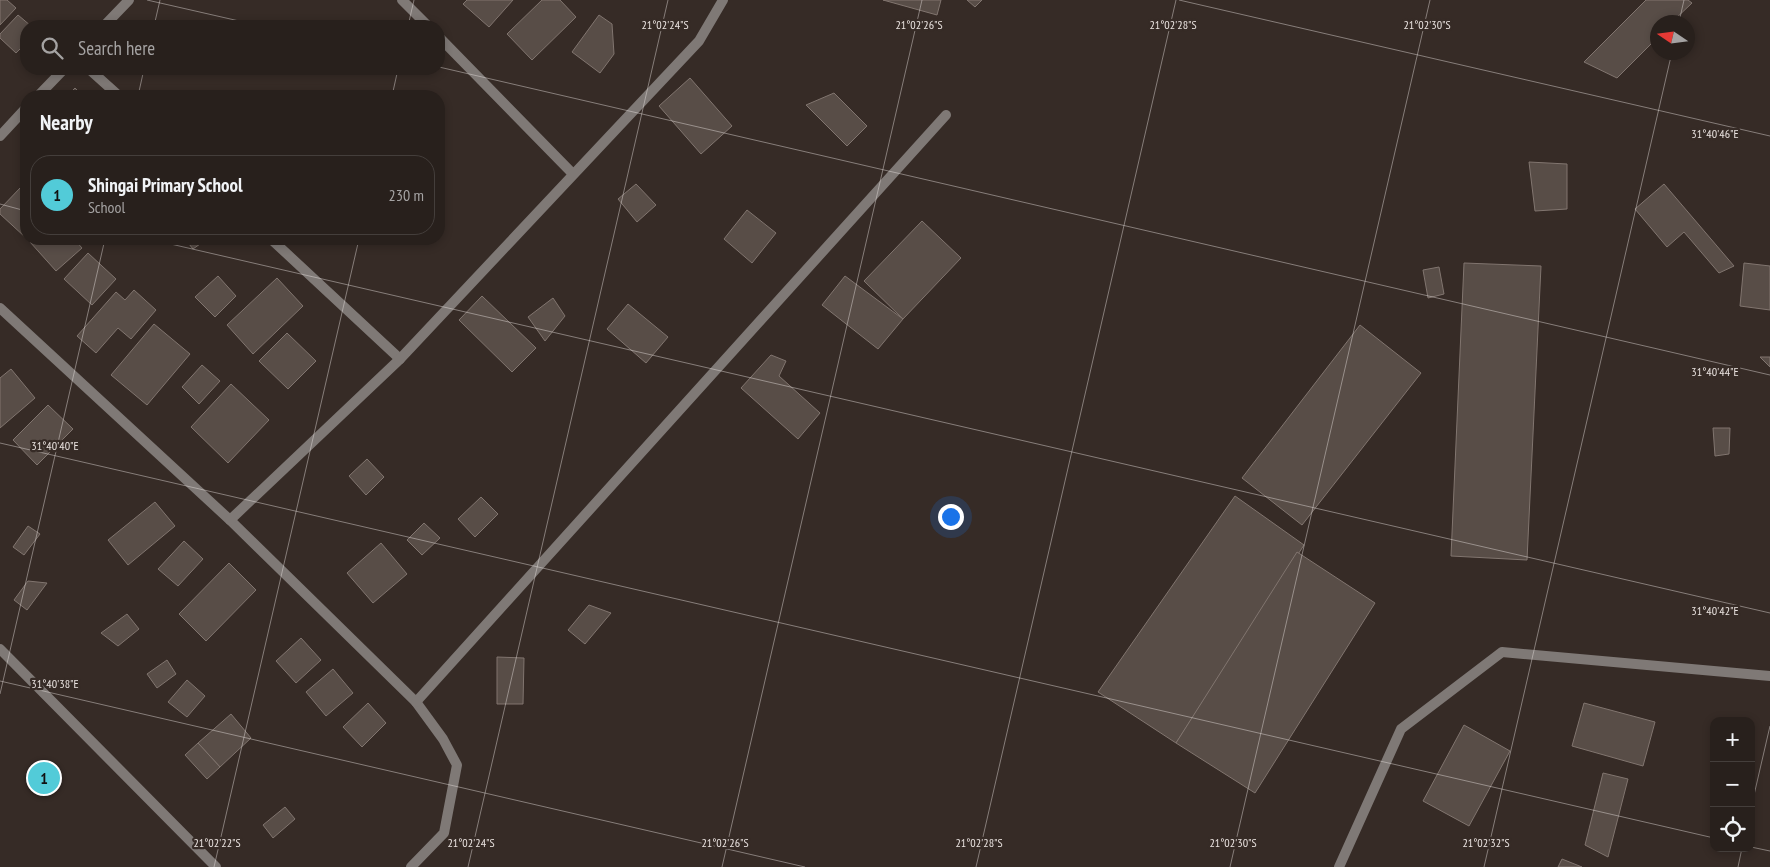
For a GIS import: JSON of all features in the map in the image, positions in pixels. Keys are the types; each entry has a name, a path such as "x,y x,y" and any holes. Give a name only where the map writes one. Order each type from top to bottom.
{"street":[{"path":"110,20 129,0"},
{"path":"402,0 422,20"},
{"path":"230,520 400,360 698,41 723,0"},
{"path":"445,43 574,174"},
{"path":"44,90 58,75"},
{"path":"96,75 112,90"},
{"path":"0,136 20,114"},
{"path":"416,702 946,114"},
{"path":"277,245 400,360"},
{"path":"0,308 230,520 416,702 443,739 457,765 444,833 411,867"},
{"path":"0,649 216,867"},
{"path":"1338,867 1402,729 1502,652 1770,676"}],"building":[{"path":"0,0 7,0 16,8 0,25"},
{"path":"467,0 513,0 489,27 463,4"},
{"path":"542,0 560,0 576,17 532,60 507,34"},
{"path":"883,0 941,0 937,15"},
{"path":"967,0 982,0 975,7"},
{"path":"1646,0 1688,0 1692,3 1679,15 1650,15 1650,45 1617,78 1584,62"},
{"path":"18,15 24,20 20,20 20,49 16,53 0,38 0,34"},
{"path":"599,15 612,24 614,54 600,73 572,52"},
{"path":"690,78 732,126 701,154 659,106"},
{"path":"834,93 867,126 847,146 806,105"},
{"path":"1529,162 1567,164 1567,209 1535,211"},
{"path":"636,184 656,205 637,222 618,199"},
{"path":"1664,184 1734,266 1719,273 1684,232 1667,247 1635,209"},
{"path":"20,188 20,232 0,214 0,209"},
{"path":"747,210 776,233 752,263 724,239"},
{"path":"922,221 961,258 903,319 864,281"},
{"path":"33,245 79,245 82,248 56,271"},
{"path":"190,245 199,245 193,249"},
{"path":"88,253 116,279 92,305 64,279"},
{"path":"1464,263 1541,266 1527,560 1451,556"},
{"path":"1744,263 1770,266 1770,310 1740,306"},
{"path":"1439,267 1444,294 1428,298 1423,270"},
{"path":"218,276 236,296 215,317 195,297"},
{"path":"845,276 903,319 878,349 822,305"},
{"path":"277,278 303,306 253,354 227,325"},
{"path":"134,290 156,310 131,339 118,328 96,353 77,336 116,292 125,300"},
{"path":"482,296 536,348 512,372 459,320"},
{"path":"553,298 565,316 545,341 528,317"},
{"path":"628,304 668,337 646,363 607,329"},
{"path":"154,324 190,354 147,405 111,375"},
{"path":"1360,325 1421,373 1302,525 1242,478"},
{"path":"287,333 316,361 288,389 259,361"},
{"path":"771,355 786,361 779,376 820,413 798,439 741,388"},
{"path":"1760,357 1770,357 1770,367"},
{"path":"202,365 220,381 199,404 182,387"},
{"path":"11,369 35,398 0,428 0,378"},
{"path":"231,384 269,420 228,463 191,427"},
{"path":"48,405 73,429 37,465 13,440"},
{"path":"1713,428 1730,428 1729,454 1715,456"},
{"path":"367,459 384,477 366,495 349,476"},
{"path":"1235,496 1304,545 1176,743 1098,692"},
{"path":"481,497 498,514 475,537 458,519"},
{"path":"155,502 175,526 128,565 108,540"},
{"path":"424,523 440,538 422,555 407,540"},
{"path":"28,526 40,534 24,555 13,547"},
{"path":"184,541 203,559 178,586 158,569"},
{"path":"381,543 407,574 373,603 347,573"},
{"path":"1297,552 1375,603 1255,793 1176,743"},
{"path":"229,563 256,590 206,641 179,614"},
{"path":"28,581 47,583 27,610 14,600"},
{"path":"589,605 611,613 585,644 568,630"},
{"path":"127,614 139,629 118,646 101,633"},
{"path":"301,638 321,660 296,683 276,661"},
{"path":"497,657 524,658 523,704 497,704"},
{"path":"167,660 176,674 157,688 147,674"},
{"path":"333,669 353,693 326,716 306,692"},
{"path":"187,680 205,696 187,717 168,702"},
{"path":"368,703 386,723 362,747 343,727"},
{"path":"1584,703 1655,722 1643,766 1572,746"},
{"path":"231,714 251,738 220,767 198,743"},
{"path":"1464,725 1510,751 1469,826 1423,801"},
{"path":"198,743 220,767 207,779 185,755"},
{"path":"1603,773 1628,779 1608,857 1585,845"},
{"path":"285,807 295,819 273,838 263,825"},
{"path":"1562,859 1582,867 1558,867"}],"place":[{"name":"Shingai Primary School","path":"44,778"}]}
